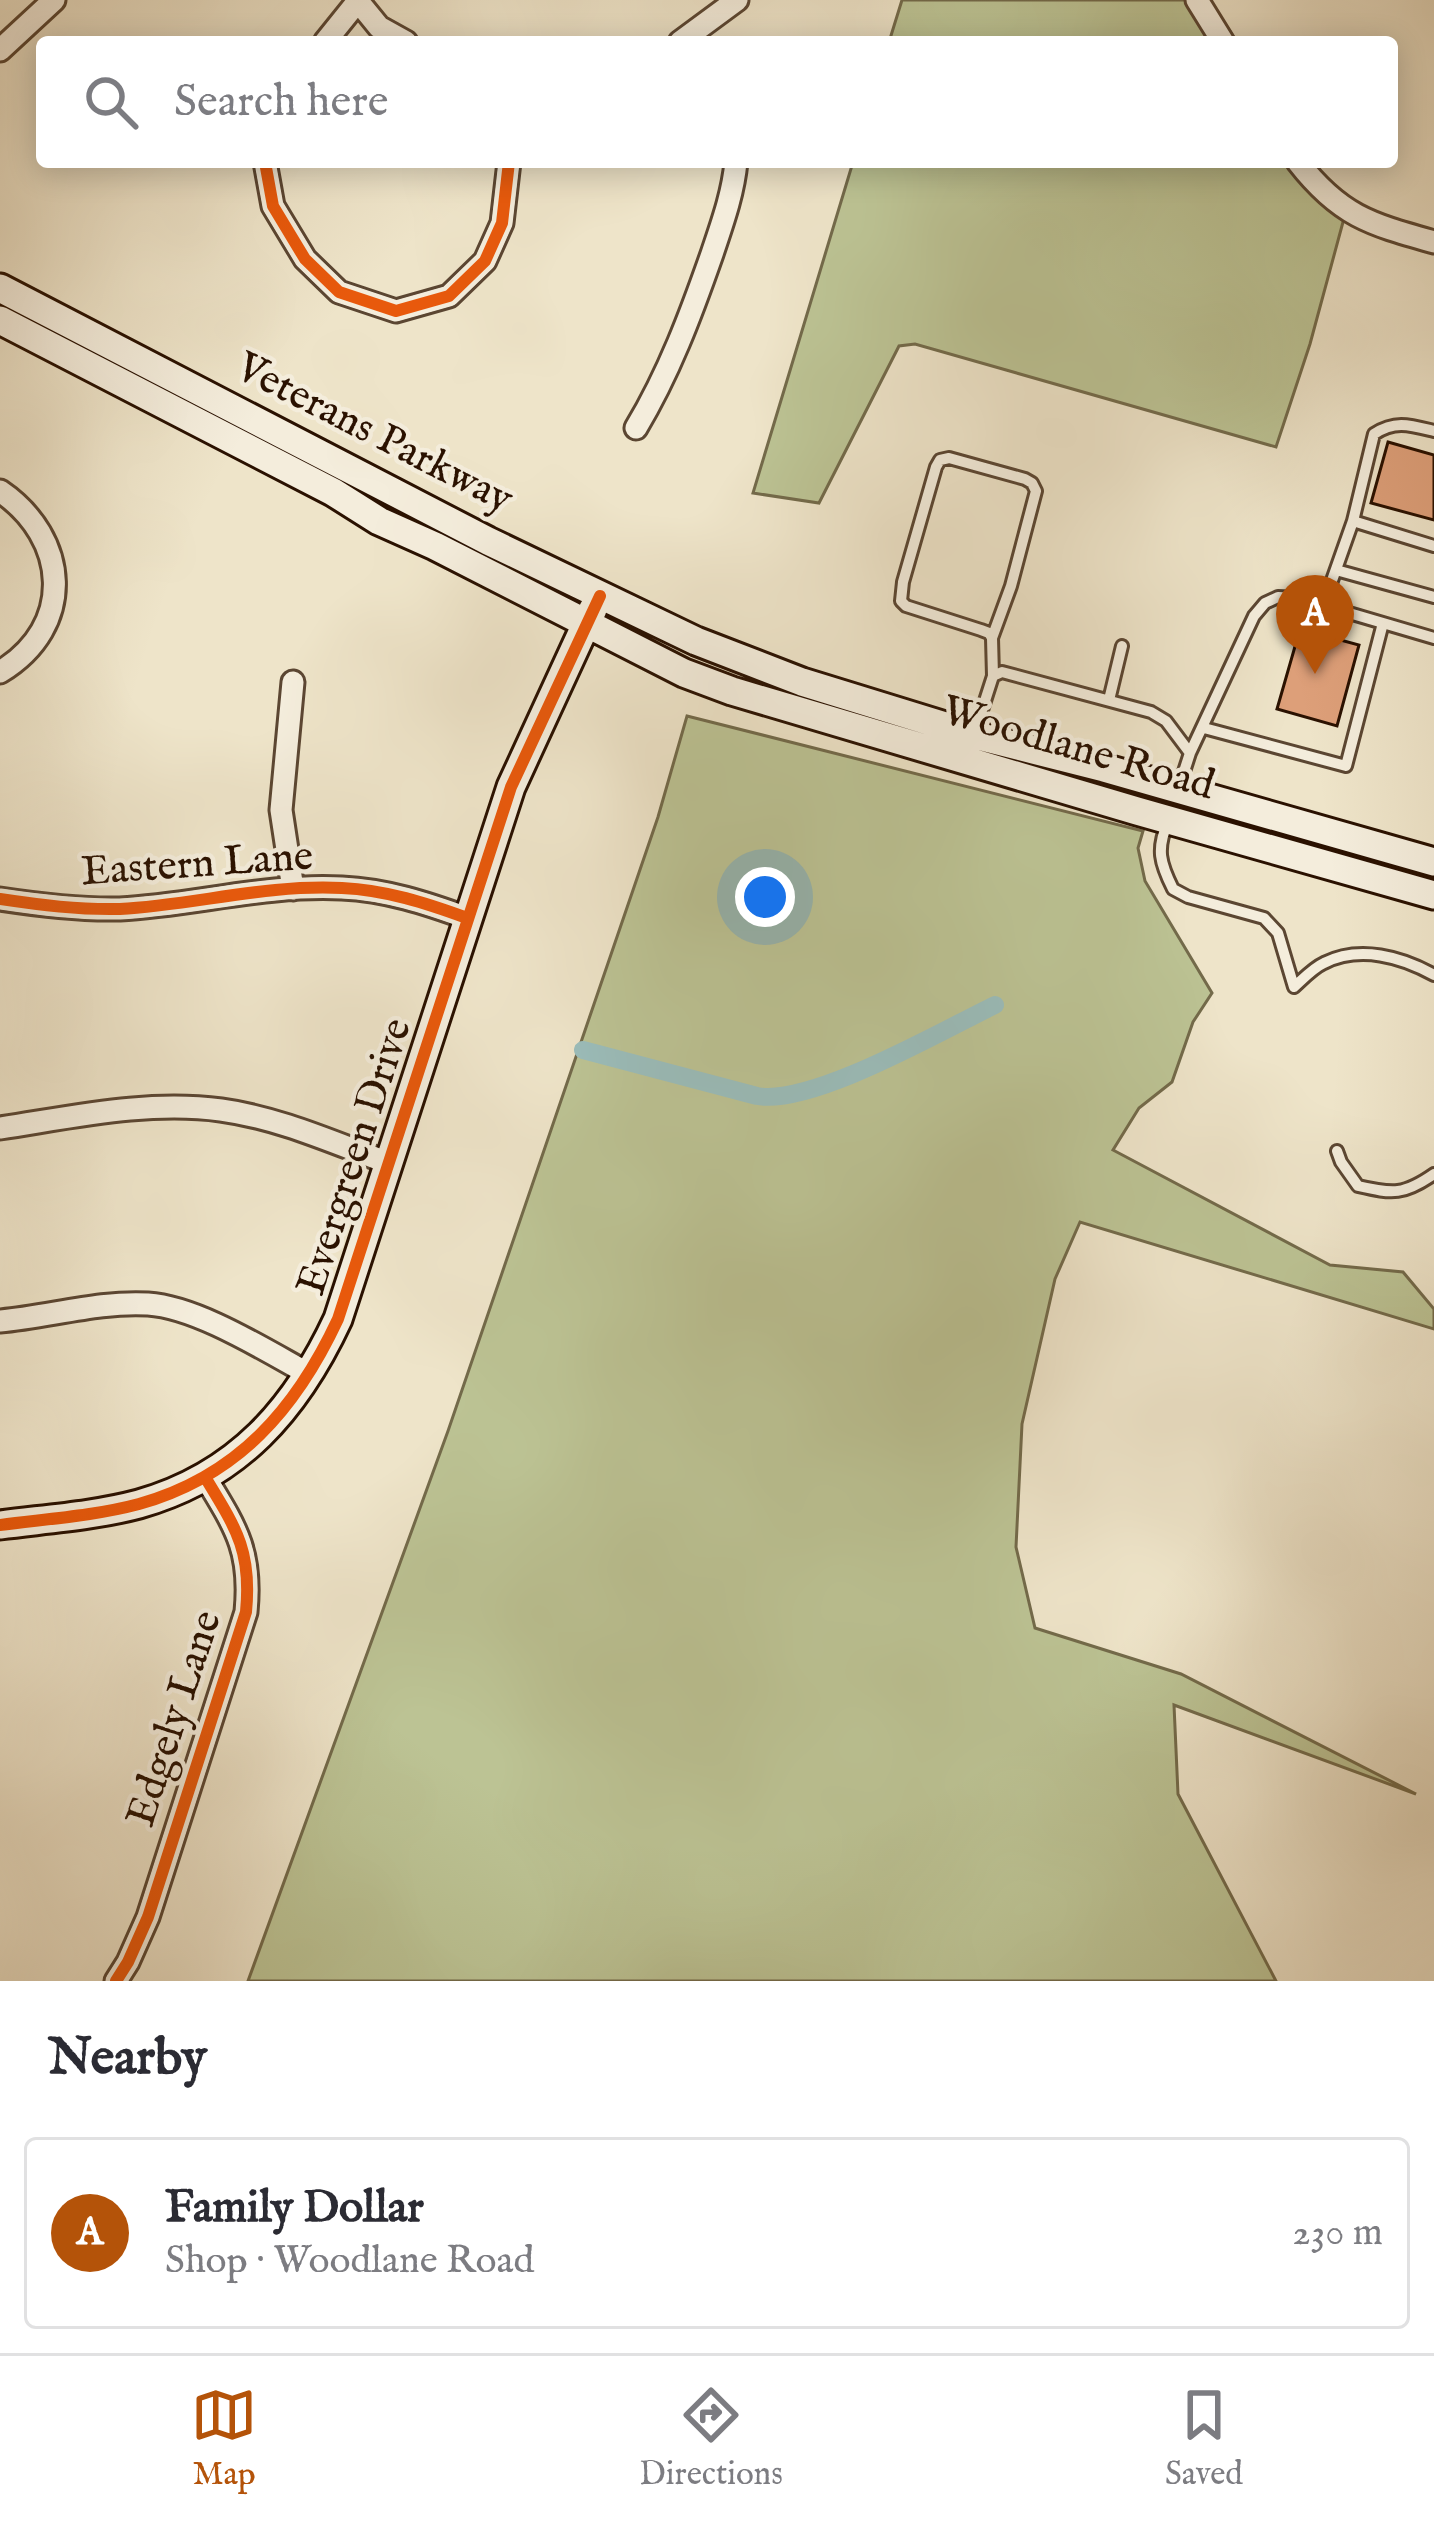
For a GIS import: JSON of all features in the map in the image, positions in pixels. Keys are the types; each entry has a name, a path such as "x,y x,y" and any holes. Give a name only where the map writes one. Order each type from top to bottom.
{"main road":[{"name":"Veterans Parkway","path":"0,288 594,609 652,657 702,679"},
{"name":"Veterans Parkway","path":"0,320 333,492 380,521 594,609 712,648"},
{"name":"Evergreen Drive","path":"0,1525 109,1511 205,1477 274,1423 309,1375 338,1319 511,787 594,609"},
{"name":"Woodlane Road","path":"712,648 802,682 974,735 1434,862"},
{"name":"Woodlane Road","path":"702,679 827,721 1434,895"}],"street":[{"path":"0,50 54,0"},
{"path":"330,36 357,0 379,27 395,36"},
{"path":"697,36 737,0"},
{"path":"1197,0 1219,36"},
{"path":"266,168 273,206 304,259 338,292 396,311 449,296 484,260 502,223 508,168"},
{"path":"636,428 690,315 724,220 735,168"},
{"path":"1302,168 1316,186 1357,218 1434,242"},
{"path":"0,491 32,518 44,536 56,601 36,639 0,672"},
{"path":"292,682 280,810 293,889"},
{"name":"Eastern Lane","path":"0,899 64,908 121,909 341,888 414,898 467,918"},
{"path":"0,1127 145,1108 212,1109 298,1129 389,1163"},
{"path":"0,1321 151,1304 225,1330 309,1375"},
{"name":"Edgely Lane","path":"116,1981 148,1917 246,1612 242,1545 205,1477"}],"lane":[{"path":"1323,606 1354,521 1374,434 1401,422 1434,431"},
{"path":"974,735 993,676 992,638 1036,491 1025,479 949,458 940,460 901,601 992,638"},
{"path":"1354,521 1434,546"},
{"path":"1336,570 1434,597"},
{"path":"1434,638 1298,598 1278,597 1265,603 1190,753 1160,839 1160,856 1173,889 1264,918 1278,933 1294,987 1321,964 1356,954 1398,959 1434,975"},
{"path":"1204,728 1346,766 1383,623"},
{"path":"1109,700 1122,646"},
{"path":"993,676 1002,672 1151,712 1166,721 1190,753"},
{"path":"1337,1151 1358,1186 1388,1193 1415,1187 1434,1174"}],"green space":[{"path":"902,0 1209,0 1233,36 891,36"},
{"path":"851,168 1318,168 1346,211 1276,447 915,344 899,346 819,503 753,493"},
{"path":"687,716 1143,831 1138,848 1145,881 1212,993 1193,1022 1172,1082 1139,1108 1113,1150 1330,1265 1403,1272 1434,1309 1434,1329 1080,1222 1055,1279 1022,1424 1016,1547 1035,1628 1181,1674 1416,1794 1174,1705 1178,1794 1276,1981 248,1981 448,1431 658,817"}],"building":[{"path":"1388,442 1434,455 1434,520 1371,503"},
{"path":"1300,629 1359,645 1337,726 1277,709"}],"waterway":[{"path":"583,1050 757,1096 781,1096 876,1064 995,1005"}],"cycle path":[{"path":"266,168 273,206 305,259 339,292 396,311 449,296 485,261 502,223 508,168"},
{"path":"0,1525 105,1512 174,1492 206,1476 260,1435 303,1382 338,1319 511,787 600,596"},
{"path":"0,899 120,909 286,889 342,888 406,898 467,918"},
{"path":"116,1981 148,1917 246,1612 244,1556 205,1477"}],"place":[{"name":"Family Dollar","path":"1315,674"}]}
